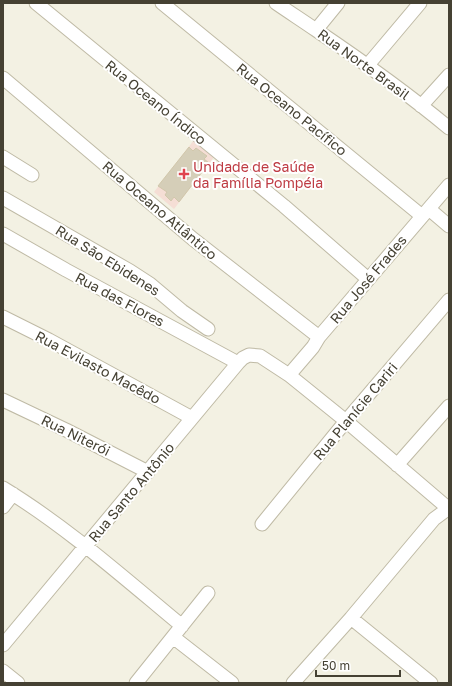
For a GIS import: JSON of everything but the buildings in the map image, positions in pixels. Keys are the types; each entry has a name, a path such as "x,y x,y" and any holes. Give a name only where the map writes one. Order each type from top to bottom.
{"street":[{"name":"Rua Oceano Índico","path":"36,3 284,206 368,279"},
{"name":"Rua Oceano Pacífico","path":"162,3 425,213 449,226"},
{"name":"Rua Norte Brasil","path":"276,3 367,66 449,128"},
{"path":"316,30 338,3"},
{"path":"367,66 420,3"},
{"path":"421,106 449,75"},
{"name":"Rua Oceano Atlântico","path":"3,78 193,239 319,337"},
{"path":"3,157 32,175"},
{"name":"Rua José Frades","path":"289,375 313,347 319,337 449,185"},
{"name":"Rua São Ebidenes","path":"3,198 130,271 150,284 182,311 208,329"},
{"name":"Rua das Flores","path":"3,234 66,270 238,363"},
{"name":"Rua Planície Cariri","path":"262,524 346,421 449,300"},
{"name":"Rua Evilasto Macêdo","path":"3,317 49,340 192,418"},
{"name":"Rua Santo Antônio","path":"3,645 243,358 249,355 260,356 289,375"},
{"path":"289,375 346,421 449,509 434,519 351,618 293,683"},
{"name":"Rua Niterói","path":"3,400 148,472"},
{"path":"397,465 449,406"},
{"path":"3,507 8,491 85,547 182,626"},
{"path":"136,683 208,594"},
{"path":"351,618 431,683"},
{"path":"173,637 232,683"},
{"path":"3,671 18,683"}],"shaded area":[{"name":"Unidade de Saúde da Família Pompéia","path":"194,140 214,157 174,209 154,192"}],"place":[{"name":"Unidade de Saúde da Família Pompéia","path":"184,174"}]}
